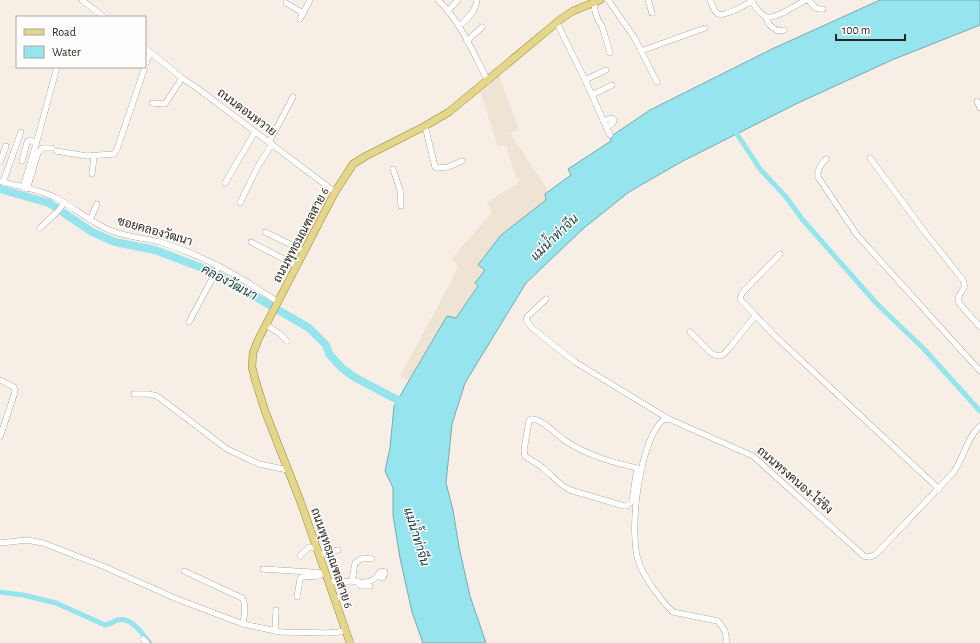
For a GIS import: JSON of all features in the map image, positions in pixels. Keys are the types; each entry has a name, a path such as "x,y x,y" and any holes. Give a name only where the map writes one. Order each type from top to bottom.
{"main road":[{"name":"ถนนพุทธมณฑลสาย 6","path":"350,643 314,540 265,411 252,367 253,353 335,192 350,168 357,160 425,126 449,112 573,11 597,1"}],"street":[{"path":"82,0 103,16"},
{"path":"300,19 310,0"},
{"path":"438,0 459,26 488,81"},
{"path":"448,11 458,0"},
{"path":"459,26 470,16 477,0"},
{"path":"608,0 642,51 657,82"},
{"path":"648,0 652,12"},
{"path":"710,0 716,12 719,14 735,10 751,1 766,17 767,22 778,31 784,30"},
{"path":"766,17 773,17 808,0 815,8 823,9"},
{"path":"597,1 596,15 602,26 610,53"},
{"path":"286,3 303,13"},
{"path":"557,23 610,135"},
{"path":"467,41 482,27"},
{"path":"642,51 705,28"},
{"name":"ถนนดอนหวาย","path":"147,50 182,78 335,192"},
{"path":"25,188 58,68"},
{"path":"25,188 38,153 42,148 82,156 110,155 116,152 144,68"},
{"path":"585,80 606,70"},
{"path":"152,103 164,104 182,78"},
{"path":"592,95 612,85"},
{"path":"240,203 293,97"},
{"path":"977,101 980,108"},
{"path":"603,121 612,118 614,120 613,123 606,127"},
{"path":"425,126 435,167 448,167 462,161"},
{"path":"2,182 21,132"},
{"path":"226,183 255,132"},
{"path":"22,160 27,142 31,140 36,144"},
{"path":"0,162 6,146"},
{"path":"92,174 94,156"},
{"path":"870,158 924,231 963,280 965,288 958,298 960,303 980,327"},
{"path":"826,159 819,168 818,177 857,234 980,371"},
{"path":"393,169 400,190 400,206"},
{"name":"ซอยคลองวัฒนา","path":"2,182 45,193 90,220 114,232 159,242 192,253 217,271 246,281 276,306"},
{"path":"40,228 63,204"},
{"path":"90,220 97,204"},
{"path":"265,232 304,251"},
{"path":"251,242 297,266"},
{"path":"780,254 740,296 742,302 755,316 939,489"},
{"path":"189,322 217,271"},
{"path":"546,299 527,317 526,320 532,328 575,362 666,418 659,423 652,435 639,468 632,501 627,506 570,490 525,456 524,450 529,421 534,419 591,455 639,468"},
{"path":"690,332 710,352 720,356 724,354 731,346 755,316"},
{"path":"266,325 280,334 287,341"},
{"path":"0,380 14,387 15,392 0,437"},
{"path":"134,394 148,394 157,396 226,449 259,464 288,470"},
{"name":"ถนนทรงคนอง-ไร่ขิง","path":"666,418 753,456 864,556 870,557 876,554 939,489 954,471 967,443 980,426"},
{"path":"639,468 635,513 635,541 638,561 644,574 673,612 718,621 725,631 727,643"},
{"path":"0,543 27,540 43,543 105,567 177,599 243,624 275,631 327,633 346,630"},
{"path":"300,556 309,547 318,552 338,550"},
{"path":"354,581 355,563 363,558 372,558"},
{"path":"263,569 354,581 371,581 378,576"},
{"path":"184,570 242,598 245,605 243,624"},
{"path":"297,598 299,582 302,577 327,577"},
{"path":"354,581 361,586 370,586"},
{"path":"335,598 345,594"},
{"path":"275,631 276,610"}],"shaded area":[{"path":"499,75 519,130 510,133 549,192 545,194 546,200 501,235 478,264 485,270 475,283 478,285 456,318 447,316 409,381 400,376 453,278 458,266 451,259 492,213 487,202 519,182 515,175 506,145 498,147 480,91"}],"water":[{"name":"แม่น้ำท่าจีน","path":"880,0 980,0 980,25 892,60 798,103 681,162 629,192 584,228 526,283 465,383 452,424 446,483 453,510 459,547 470,596 486,643 423,643 412,612 400,558 393,515 393,488 385,471 390,448 394,406 447,316 456,318 478,286 475,283 485,270 478,265 501,235 546,200 545,194 571,175 568,169 611,141 610,137 650,110 772,49"}],"waterway":[{"path":"733,128 760,169 786,197 802,219 877,304 924,349 980,411"},
{"name":"คลองวัฒนา","path":"0,189 49,203 92,232 115,242 155,250 213,272 309,328 326,345 329,354 342,368 354,377 407,405"},
{"path":"0,592 23,595 56,603 105,625 122,619 132,623 150,643"}]}
